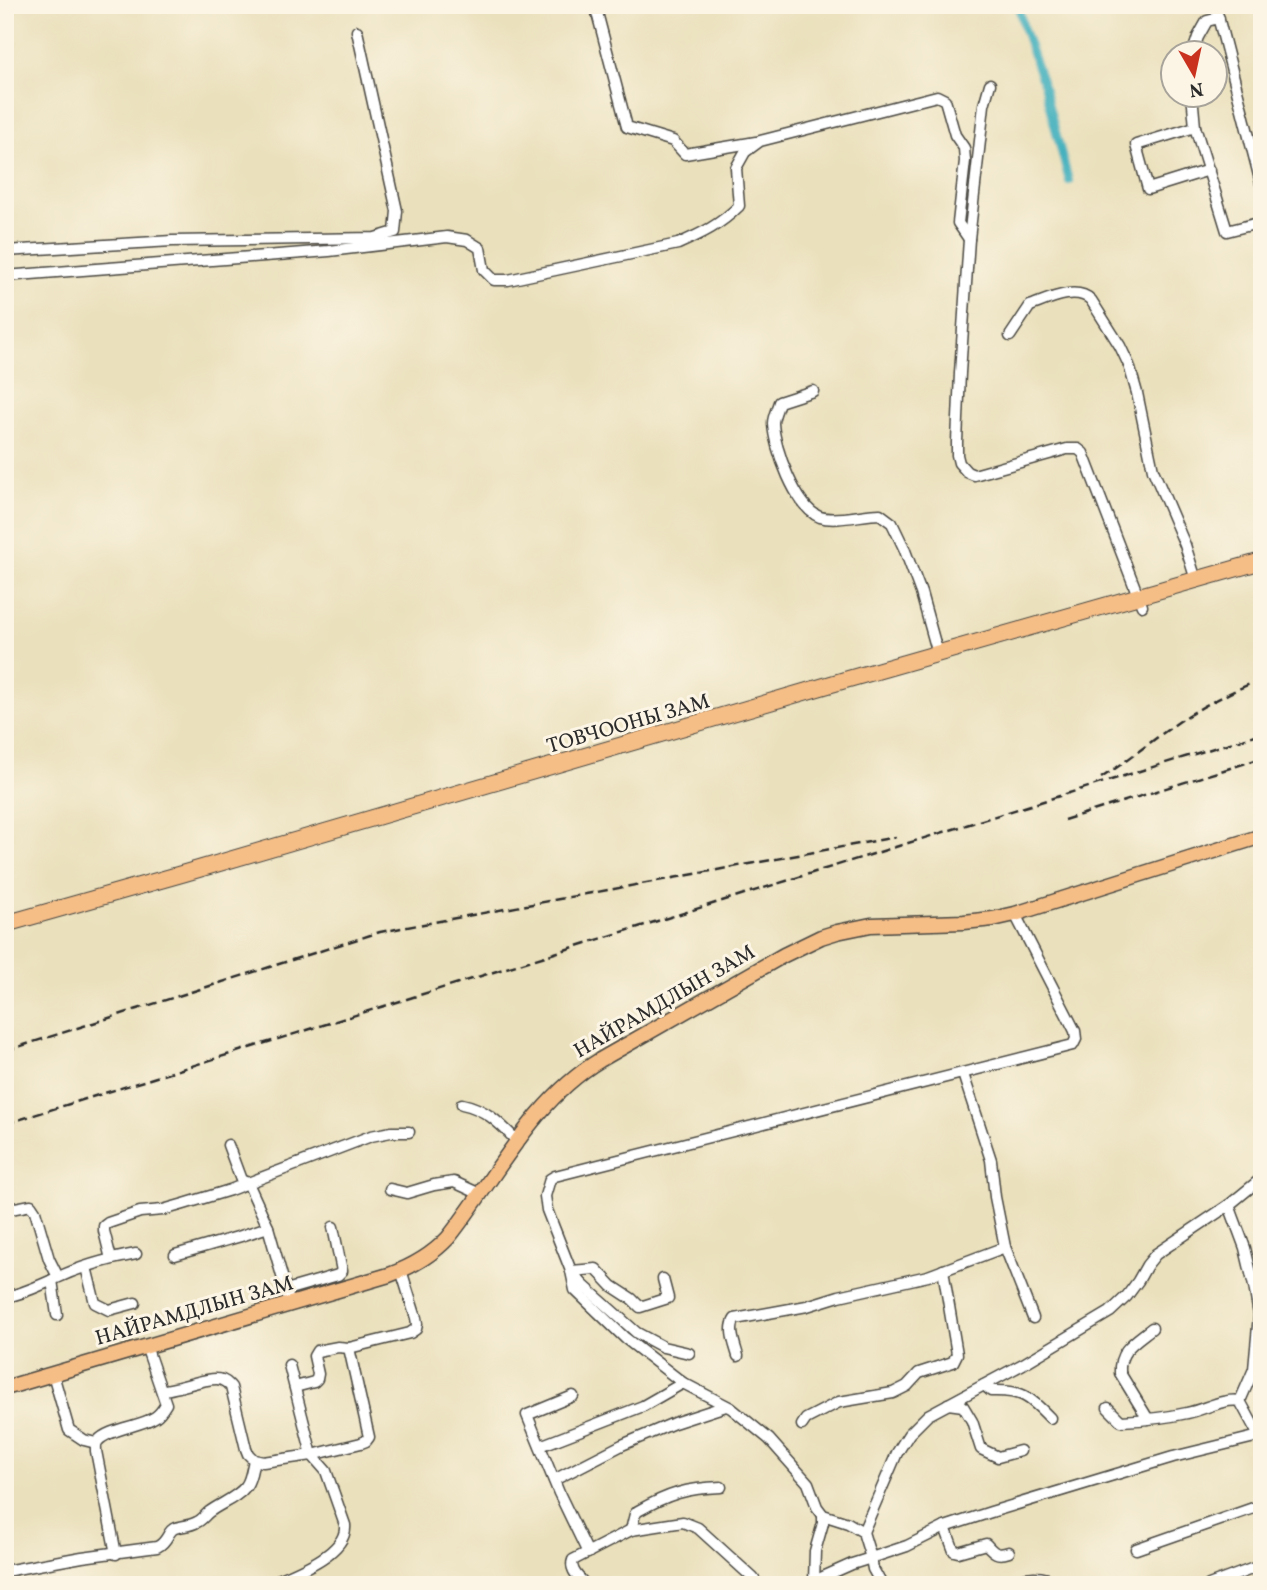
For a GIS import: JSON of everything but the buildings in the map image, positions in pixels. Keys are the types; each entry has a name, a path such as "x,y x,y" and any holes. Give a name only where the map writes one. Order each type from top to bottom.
{"highway":[{"name":"ТОВЧООНЫ ЗАМ","path":"5,934 1140,601 1196,580 1262,561"},
{"name":"ТОВЧООНЫ ЗАМ","path":"5,924 938,654 1262,572"}],"main road":[{"name":"НАЙРАМДЛЫН ЗАМ","path":"5,1388 146,1346 288,1297 401,1270 426,1257 441,1246 456,1228 555,1095 590,1066 806,944 837,932 871,925 980,921 1016,914 1262,836"}],"street":[{"path":"595,5 627,127 673,141 685,154 760,141 936,96 945,100 955,135 964,148 958,223 969,239"},
{"path":"1215,5 1262,187"},
{"path":"1198,38 1207,21 1219,19"},
{"path":"5,251 172,241 375,237 395,232 397,211 357,31"},
{"path":"990,84 984,105 969,239 960,373 957,442 959,463 974,475 1067,449 1077,449 1083,453 1140,601"},
{"path":"1193,108 1195,127 1227,232 1262,222"},
{"path":"1195,127 1136,145 1148,189 1209,170"},
{"path":"5,276 329,251 447,237 467,240 480,248 484,270 494,280 508,280 678,244 711,229 739,206 736,168 744,152 760,141"},
{"path":"1010,336 1030,306 1074,293 1091,300 1129,365 1153,470 1185,545 1196,580"},
{"path":"813,391 779,402 773,421 783,466 799,498 816,515 824,518 880,514 892,523 917,582 938,654"},
{"path":"863,1532 848,1523 823,1515 808,1483 769,1440 731,1408 683,1383 625,1338 575,1290 571,1271 547,1210 545,1196 550,1179 555,1176 1073,1045 1076,1039 1075,1031 1016,914"},
{"path":"963,1074 991,1160 1004,1247 1033,1318"},
{"path":"462,1104 487,1113 518,1142"},
{"path":"111,1259 104,1231 104,1226 108,1223 140,1212 163,1210 230,1190 371,1136 409,1132"},
{"path":"228,1144 241,1180 248,1183 268,1227 288,1297 342,1271 333,1227"},
{"path":"882,1585 873,1569 863,1532 897,1453 909,1434 928,1415 1023,1364 1110,1312 1138,1281 1156,1254 1228,1205 1262,1178"},
{"path":"390,1189 407,1193 454,1182 480,1194"},
{"path":"5,1210 31,1205 35,1211 55,1279 57,1315"},
{"path":"1228,1205 1245,1248 1259,1315 1254,1369 1240,1401"},
{"path":"175,1255 268,1227"},
{"path":"738,1356 732,1325 735,1319 807,1306 928,1276 1004,1247"},
{"path":"5,1297 17,1295 86,1267 136,1254"},
{"path":"86,1267 95,1303 109,1311 135,1303"},
{"path":"571,1271 596,1269 612,1286 640,1307 668,1298 663,1279"},
{"path":"295,1387 317,1379 314,1356 316,1352 338,1347 349,1348 410,1333 416,1329 416,1318 401,1270"},
{"path":"802,1425 806,1419 839,1402 893,1393 907,1386 919,1373 953,1362 957,1354 943,1270"},
{"path":"571,1271 595,1297 637,1333 663,1347 689,1353"},
{"path":"1148,1419 1120,1373 1119,1365 1126,1348 1152,1328"},
{"path":"116,1553 96,1443 109,1434 154,1418 166,1404 146,1346"},
{"path":"162,1390 219,1379 231,1387 246,1449 254,1460 263,1462 313,1455 361,1443 369,1437 349,1348"},
{"path":"266,1585 303,1569 336,1548 345,1532 326,1471 313,1455 289,1365"},
{"path":"53,1374 69,1430 84,1440 96,1443"},
{"path":"540,1446 643,1406 683,1383"},
{"path":"984,1385 991,1391 1023,1394 1050,1418"},
{"path":"573,1396 527,1415 588,1553"},
{"path":"1108,1408 1121,1421 1190,1413 1232,1400 1240,1401"},
{"path":"812,1583 852,1564 907,1546 944,1527 991,1511 1173,1457 1261,1438 1240,1401"},
{"path":"948,1404 963,1406 972,1421 981,1449 998,1457 1020,1451"},
{"path":"554,1480 622,1445 674,1423 726,1406"},
{"path":"5,1571 157,1547 167,1540 174,1528 200,1521 245,1487 254,1460"},
{"path":"631,1530 638,1511 672,1493 699,1487 721,1486"},
{"path":"1136,1549 1262,1505"},
{"path":"812,1583 815,1551 823,1515"},
{"path":"585,1585 572,1569 573,1560 631,1530 683,1522 698,1528 754,1578 758,1585"},
{"path":"944,1527 954,1551 986,1544 997,1554 1009,1552"},
{"path":"1209,1585 1262,1565"},
{"path":"1001,1585 1030,1576 1044,1577 1062,1585"}],"waterway":[{"path":"1018,5 1044,87 1069,181"}],"railway":[{"path":"1101,778 1189,715 1262,679"},
{"path":"5,1124 1262,733"},
{"path":"1064,820 1262,758"},
{"path":"5,1051 380,932 896,837"}]}
